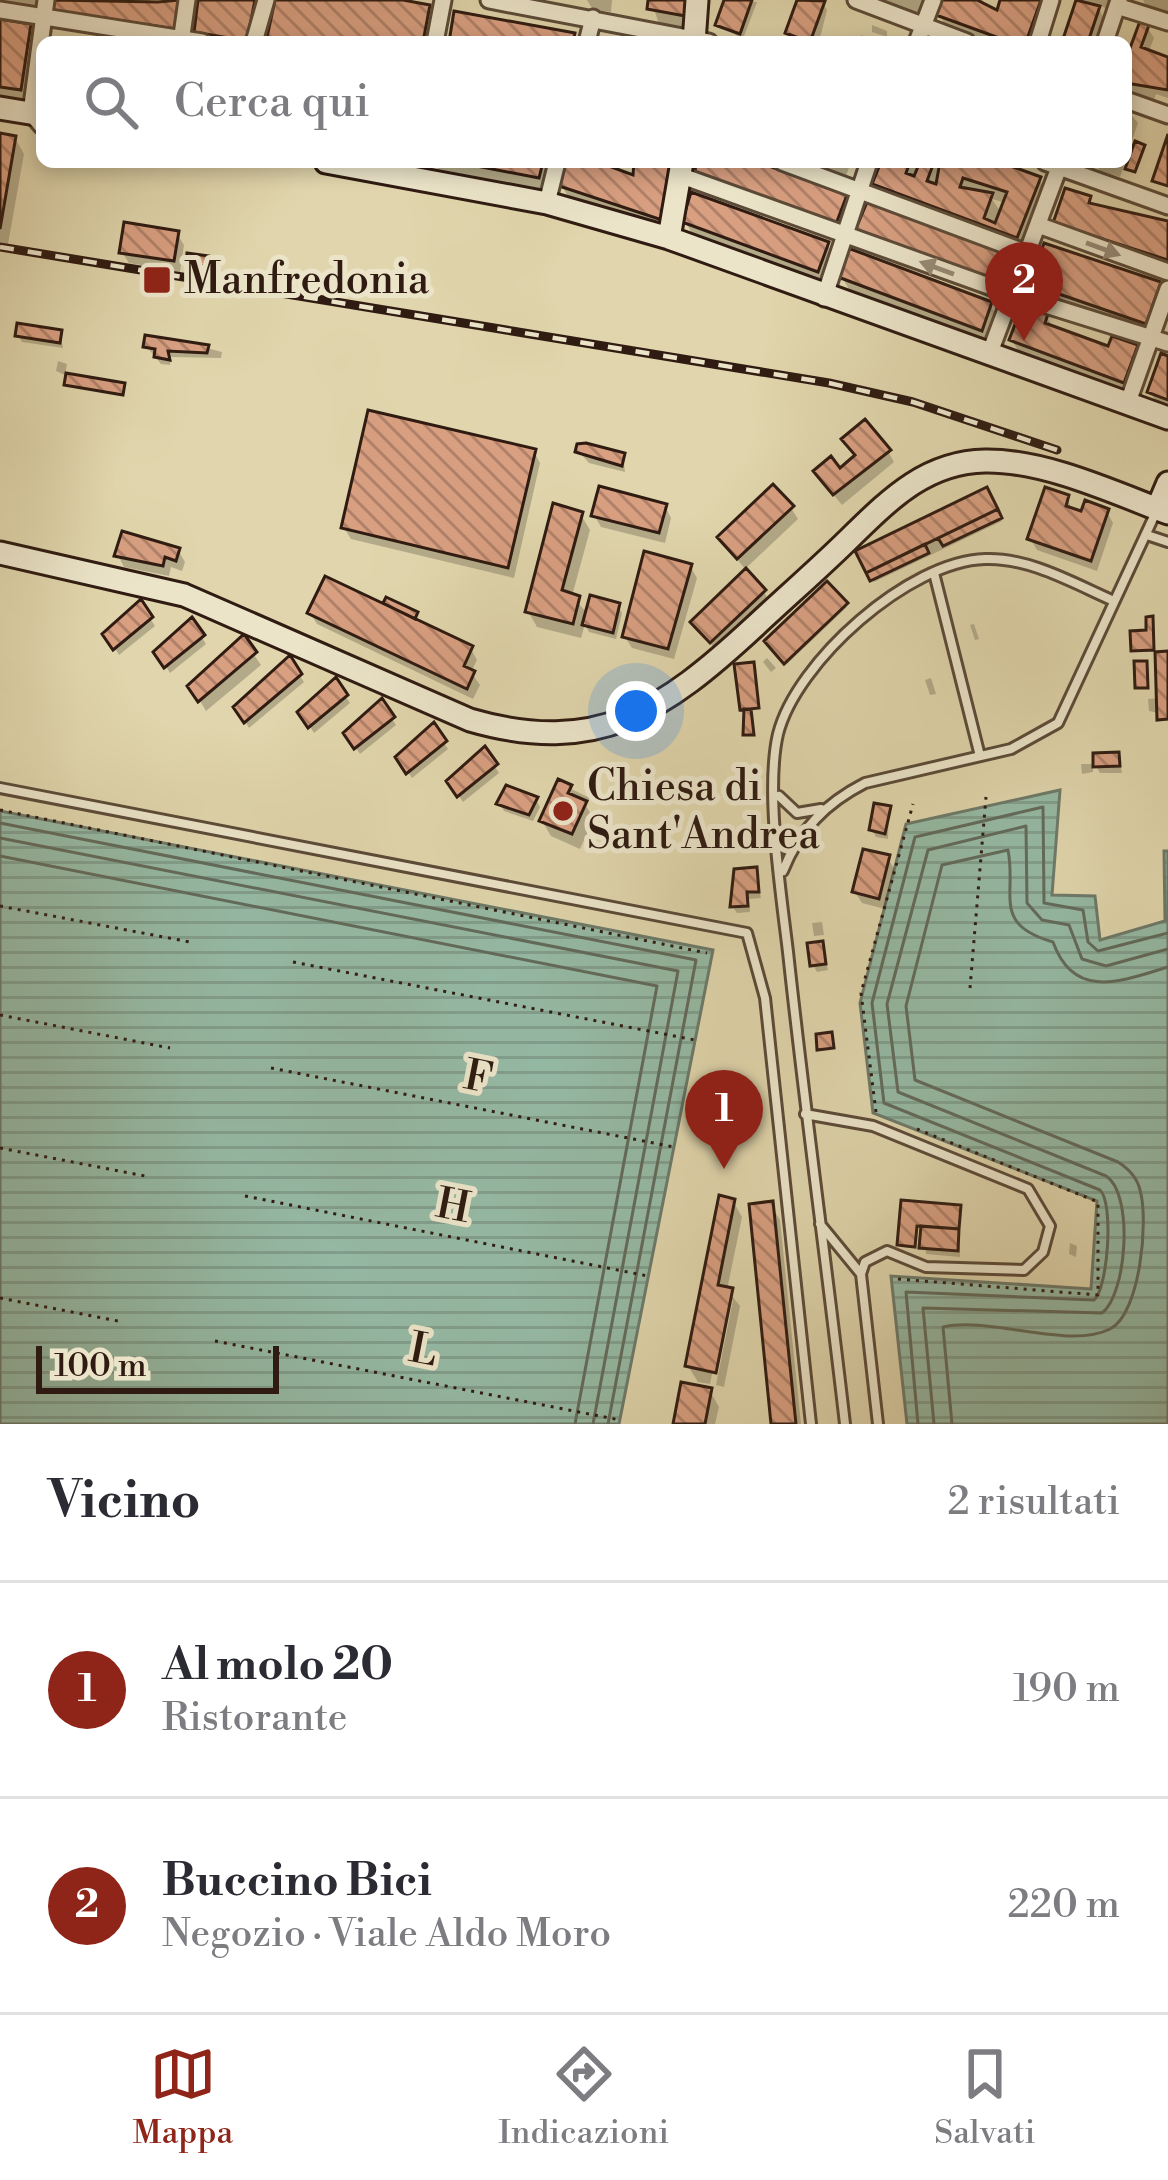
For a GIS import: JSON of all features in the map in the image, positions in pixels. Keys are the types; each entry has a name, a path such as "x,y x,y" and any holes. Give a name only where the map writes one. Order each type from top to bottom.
{"street":[{"path":"182,36 188,0"},
{"path":"256,36 266,0"},
{"path":"436,36 443,0"},
{"path":"489,0 680,36"},
{"path":"697,0 699,36"},
{"path":"856,0 953,36"},
{"path":"919,36 933,0"},
{"path":"1040,36 1051,0"},
{"path":"1107,36 1118,3 1168,22"},
{"path":"0,10 45,8 164,36"},
{"path":"588,36 592,18"},
{"path":"1132,102 1168,115"},
{"path":"0,108 36,117"},
{"path":"409,168 669,238 824,298 1168,418"},
{"path":"547,203 556,168"},
{"path":"798,168 1027,253"},
{"path":"824,298 841,233 867,168"},
{"path":"989,355 1038,225 1054,168"},
{"path":"1066,168 1168,206"},
{"path":"669,238 682,169 1011,295 1159,340"},
{"path":"1038,225 1168,272"},
{"path":"1127,405 1159,340 1168,289"},
{"path":"0,553 184,595 470,720 502,729 566,734 622,722 694,682 880,507 927,475 983,461 1013,463 1163,511 1168,483"}],"lane":[{"path":"780,878 802,834 828,806 865,783 1029,743 1058,723 1146,535 1163,511"},
{"path":"1146,535 1168,542"},
{"path":"844,1424 780,878 779,732 797,690 842,638 896,592 934,573 985,559 1018,562 1114,601"},
{"path":"934,573 980,756"},
{"path":"0,788 747,933 765,998 811,1424"},
{"path":"776,792 797,813 828,806"},
{"path":"805,1114 873,1126 1028,1189 1050,1226 1043,1252 1024,1270 926,1268 887,1251 865,1262 860,1274 878,1424"},
{"path":"818,1223 860,1274"}],"path":[{"path":"970,988 986,797"},
{"path":"876,1113 861,993 913,804"},
{"path":"0,810 707,952"},
{"path":"0,906 190,942"},
{"path":"293,962 695,1040"},
{"path":"0,1015 170,1048"},
{"name":"F","path":"271,1068 674,1147"},
{"path":"898,1122 1098,1202 1098,1295 898,1279"},
{"path":"0,1148 145,1177"},
{"name":"H","path":"245,1196 648,1276"},
{"path":"0,1298 118,1322"},
{"name":"L","path":"215,1340 620,1420"}],"water":[{"path":"1060,790 1052,895 1095,896 1100,940 1165,921 1164,851 1168,851 1168,1424 907,1424 891,1276 1091,1289 1097,1201 873,1113 860,1003 906,824"},
{"path":"0,811 713,950 619,1424 0,1424"}],"building":[{"path":"53,0 179,0 175,29 51,10"},
{"path":"198,0 255,0 248,36 194,32"},
{"path":"275,0 403,0 430,5 424,36 267,36"},
{"path":"648,0 687,0 685,16 647,9"},
{"path":"724,0 752,0 740,34 715,25"},
{"path":"797,0 825,1 812,36 785,33"},
{"path":"941,0 977,0 997,10 1000,0 1041,0 1028,36 994,36 936,15"},
{"path":"1076,0 1100,6 1090,36 1064,36"},
{"path":"454,11 575,33 574,36 450,36"},
{"path":"0,19 31,24 21,90 0,87"},
{"path":"1140,21 1149,25 1141,47 1168,57 1168,90 1132,84 1132,43"},
{"path":"0,133 16,136 0,229"},
{"path":"1168,134 1168,186 1152,181"},
{"path":"1135,141 1145,145 1135,172 1125,169 1132,168"},
{"path":"487,168 542,168 539,178"},
{"path":"564,168 614,168 633,175 634,168 673,168 662,220 559,186"},
{"path":"695,168 774,168 847,195 836,224 695,172"},
{"path":"879,168 908,168 906,173 914,176 917,168 932,168 927,181 936,184 939,168 1016,168 1041,177 1017,238 872,184","holes":["963,178 1007,192 995,223 984,218 993,193 960,187"]},
{"path":"1065,188 1091,196 1089,203 1168,221 1168,260 1053,223"},
{"path":"691,192 829,242 818,272 682,222"},
{"path":"867,202 1010,255 1000,284 855,231"},
{"path":"124,222 179,231 174,261 119,253"},
{"path":"1044,243 1161,282 1146,324 1030,284"},
{"path":"848,248 992,302 982,331 838,277"},
{"path":"187,253 209,256 208,267 186,263"},
{"path":"1023,304 1048,314 1045,323 1108,346 1112,336 1138,345 1124,383 1009,340"},
{"path":"17,323 62,330 60,343 15,336"},
{"path":"145,335 209,345 207,353 168,351 170,360 154,357 155,349 143,347"},
{"path":"1161,353 1168,356 1168,400 1147,392"},
{"path":"66,373 125,383 123,395 64,385"},
{"path":"368,410 536,449 508,568 341,528"},
{"path":"865,419 891,450 833,495 813,471 831,456 840,468 855,455 841,439"},
{"path":"577,444 625,453 622,466 575,452"},
{"path":"773,484 794,506 737,559 717,537"},
{"path":"599,486 667,504 659,533 591,516"},
{"path":"987,487 998,509 866,573 855,551"},
{"path":"1045,487 1069,495 1066,506 1081,511 1085,500 1109,509 1091,561 1027,539"},
{"path":"553,503 583,512 562,590 580,596 573,624 525,612"},
{"path":"998,509 1002,518 943,546 938,538"},
{"path":"122,531 180,548 176,561 165,557 163,566 114,556"},
{"path":"925,544 929,553 870,581 866,573"},
{"path":"644,551 692,564 668,649 622,637"},
{"path":"746,568 766,590 710,643 690,622"},
{"path":"325,576 473,646 464,666 475,671 467,689 307,613"},
{"path":"827,581 848,603 784,664 764,641"},
{"path":"590,595 620,603 613,633 582,625"},
{"path":"386,597 418,612 415,619 383,603"},
{"path":"141,599 153,617 113,650 102,634"},
{"path":"1153,616 1154,650 1131,651 1130,631 1146,630 1146,617"},
{"path":"192,617 205,635 164,668 153,652"},
{"path":"244,634 257,652 198,702 187,686"},
{"path":"1168,651 1168,719 1157,720 1155,652"},
{"path":"290,655 302,674 244,723 233,707"},
{"path":"1134,661 1147,661 1148,688 1135,688"},
{"path":"754,662 759,708 740,710 734,664"},
{"path":"336,677 348,695 308,728 297,712"},
{"path":"382,698 395,717 354,749 343,733"},
{"path":"744,709 751,709 754,735 743,735"},
{"path":"434,722 447,741 406,774 395,757"},
{"path":"485,746 498,764 457,797 446,781"},
{"path":"1119,752 1120,766 1093,767 1093,753"},
{"name":"Chiesa di Sant'Andrea","path":"558,779 572,785 568,793 587,801 572,834 539,821"},
{"path":"506,785 538,797 529,815 496,804"},
{"path":"874,803 891,806 885,834 869,830"},
{"path":"735,830 744,839 735,848 726,839"},
{"path":"863,849 890,855 879,899 852,892"},
{"path":"757,867 759,892 747,892 748,906 730,907 734,869"},
{"path":"823,941 826,964 810,966 807,943"},
{"path":"832,1032 834,1048 817,1050 816,1034"},
{"path":"719,1195 735,1199 718,1285 733,1288 716,1373 685,1366"},
{"path":"901,1200 961,1205 959,1229 917,1226 915,1247 897,1245"},
{"path":"773,1201 796,1424 771,1424 749,1204"},
{"path":"921,1226 959,1229 958,1251 919,1248"},
{"path":"681,1382 712,1388 705,1424 673,1424"}],"railway":[{"path":"0,247 829,383 913,402 1057,450"}],"place":[{"name":"Manfredonia","path":"157,280"},
{"name":"Buccino Bici","path":"1024,341"},
{"name":"Chiesa di Sant'Andrea","path":"563,811"},
{"name":"Al molo 20","path":"724,1169"}]}
